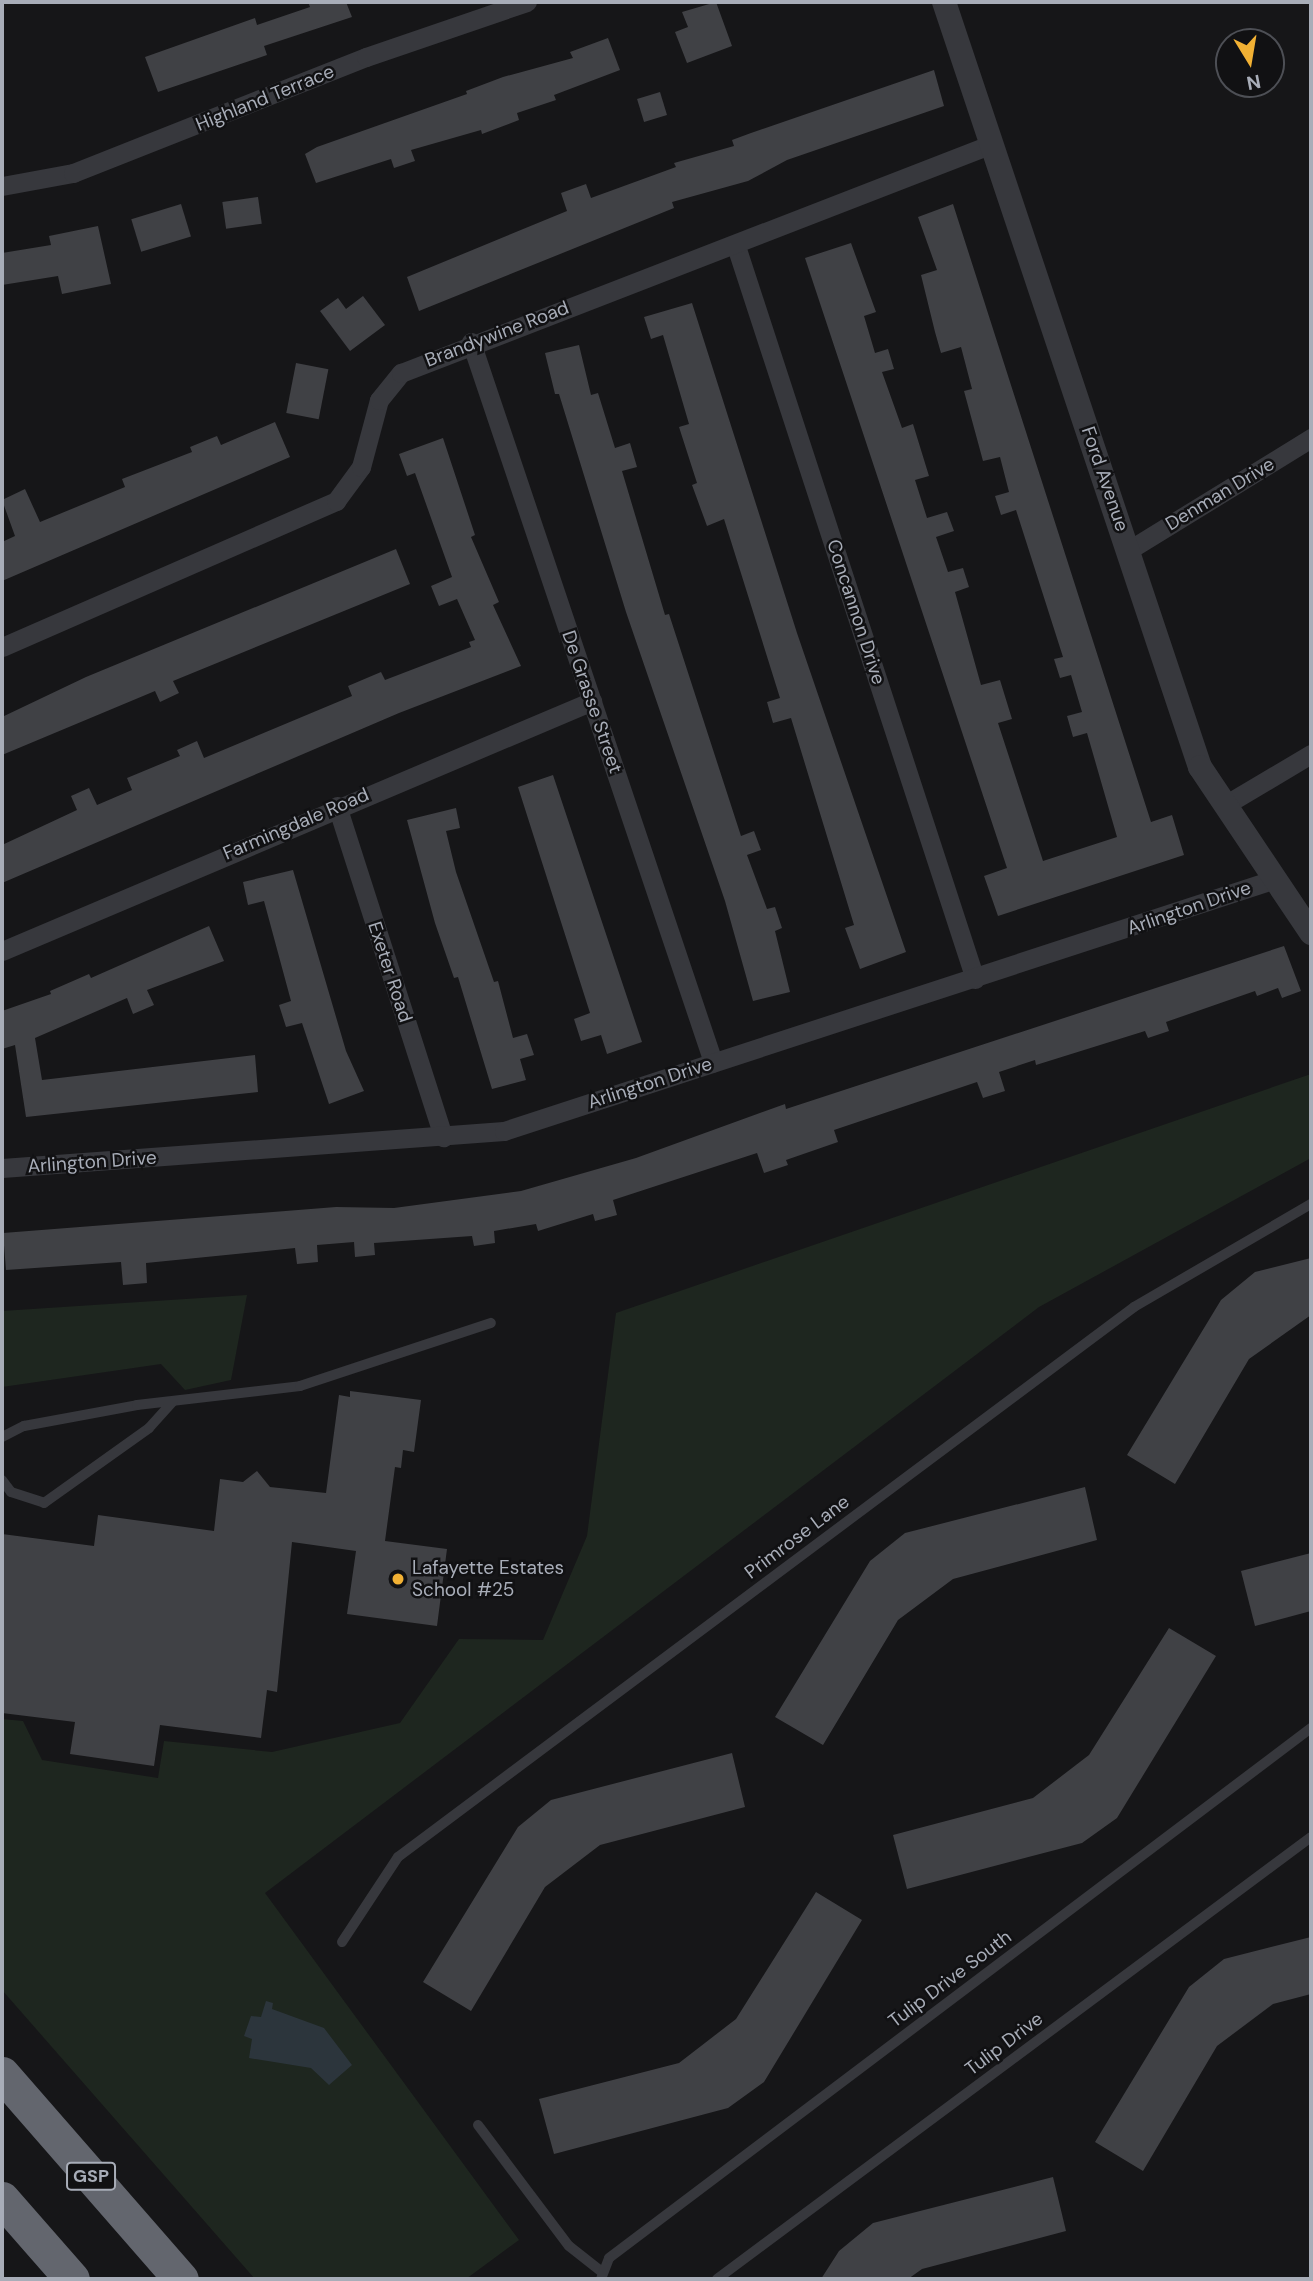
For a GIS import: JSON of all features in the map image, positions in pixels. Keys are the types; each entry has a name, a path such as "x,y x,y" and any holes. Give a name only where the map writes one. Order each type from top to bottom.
{"highway":[{"name":"GSP","path":"2,2074 181,2279"},
{"path":"2,2199 72,2279"}],"street":[{"name":"Highland Terrace","path":"2,186 73,173 366,57 527,2"},
{"name":"Ford Avenue","path":"944,2 1200,767 1311,933"},
{"name":"Brandywine Road","path":"2,647 336,501 361,467 379,400 401,373 471,342 736,246 992,144"},
{"name":"Concannon Drive","path":"736,246 975,979"},
{"name":"De Grasse Street","path":"471,342 713,1062"},
{"name":"Denman Drive","path":"1129,550 1311,438"},
{"name":"Farmingdale Road","path":"2,951 337,806 592,701"},
{"path":"1225,804 1311,754"},
{"name":"Exeter Road","path":"337,806 443,1137"},
{"name":"Arlington Drive","path":"2,1168 504,1131 1275,879"}],"lane":[{"name":"Primrose Lane","path":"342,1942 398,1857 1134,1307 1311,1204"},
{"path":"2,1437 24,1426 173,1401 300,1386 491,1323"},
{"path":"2,1480 11,1492 44,1503 149,1428 173,1401"},
{"name":"Tulip Drive South","path":"601,2276 609,2258 1311,1728"},
{"name":"Tulip Drive","path":"717,2279 1311,1836"},
{"path":"478,2125 569,2246 601,2276"}],"shaded area":[{"path":"1311,1074 1311,1158 1039,1307 265,1893 519,2240 466,2279 255,2279 2,1990 2,1719 23,1721 42,1760 158,1778 164,1741 272,1752 400,1723 459,1639 543,1640 587,1536 616,1313"},
{"path":"247,1295 231,1380 185,1390 161,1364 2,1387 2,1311"},
{"path":"266,2001 273,2003 272,2009 324,2028 352,2065 329,2085 311,2068 249,2058 252,2039 244,2036 251,2016 261,2017"}],"building":[{"path":"308,2 346,2 352,17 264,46 267,55 158,92 145,57 255,18 257,25 310,7"},
{"path":"716,2 732,46 687,63 675,32 688,27 682,12"},
{"path":"608,38 620,70 554,95 556,100 517,113 519,120 482,134 481,130 411,150 415,161 394,168 391,159 316,183 305,154 317,147 467,94 466,91 503,77 573,58 570,52"},
{"path":"934,70 944,106 787,160 748,181 672,202 674,208 419,311 407,277 567,211 561,193 586,184 591,198 676,167 674,163 734,146 732,140"},
{"path":"660,92 667,115 644,122 637,99"},
{"path":"258,197 262,224 226,229 222,202"},
{"path":"181,204 191,237 141,252 131,219"},
{"path":"953,204 1151,822 1172,815 1184,855 998,916 984,876 1007,868 805,258 851,243 876,312 864,316 875,353 888,349 894,369 882,372 902,428 913,424 929,476 915,480 927,518 947,512 954,531 936,537 948,572 963,568 969,587 955,592 981,685 1000,680 1012,719 998,723 1043,861 1117,837 1087,733 1073,737 1067,716 1082,712 1071,675 1060,678 1054,659 1063,657 1016,510 1001,515 995,496 1009,492 1000,457 983,461 964,391 972,389 961,347 941,353 935,332 921,275 937,270 918,217"},
{"path":"98,226 111,284 62,294 58,276 2,285 2,253 51,245 49,236"},
{"path":"363,296 385,325 350,351 320,311 338,298 346,309"},
{"path":"692,303 797,633 906,952 860,969 845,928 854,925 791,718 773,723 767,702 780,698 724,519 707,526 692,485 697,483 679,427 689,424 663,335 651,339 644,317"},
{"path":"579,345 591,395 598,393 615,448 630,443 637,467 622,471 665,615 669,614 741,836 754,831 761,850 747,855 767,909 775,907 782,928 775,931 790,992 753,1001 725,901 626,612 559,394 555,394 545,353"},
{"path":"296,363 328,369 319,419 286,413"},
{"path":"275,422 290,457 2,581 2,542 15,536 2,500 25,489 40,522 125,487 122,479 192,452 190,447 217,436 221,445"},
{"path":"443,438 475,535 471,537 499,602 493,605 521,666 399,713 2,883 2,845 77,810 71,796 89,788 97,805 132,790 127,778 180,756 177,750 197,741 204,758 352,696 348,686 381,672 385,680 471,647 469,642 475,640 457,599 439,606 431,586 452,577 415,473 407,476 399,454"},
{"path":"396,549 410,584 173,681 179,693 160,702 155,691 2,755 2,717 86,677"},
{"path":"553,775 642,1042 607,1054 601,1035 581,1041 574,1019 590,1013 518,787"},
{"path":"456,808 460,828 446,831 456,872 494,982 498,981 513,1038 527,1034 534,1055 520,1059 526,1080 492,1089 458,977 454,978 435,923 407,820"},
{"path":"293,870 346,1051 364,1091 329,1104 302,1023 286,1027 279,1005 291,1001 264,901 248,905 243,882"},
{"path":"209,926 224,961 147,990 154,1005 133,1014 127,998 35,1038 42,1080 255,1055 258,1092 26,1117 15,1045 2,1049 2,1011 51,994 50,991 89,974 91,978"},
{"path":"1284,946 1301,991 1282,998 1278,988 1257,996 1255,991 1166,1022 1169,1031 1148,1038 1145,1031 1036,1065 1035,1060 999,1072 1005,1091 983,1098 977,1082 834,1130 838,1142 786,1160 788,1165 764,1173 757,1153 613,1200 617,1215 595,1221 593,1214 538,1231 536,1224 494,1231 495,1243 474,1246 472,1236 374,1243 375,1255 355,1257 354,1242 317,1245 318,1262 297,1264 295,1248 146,1263 147,1283 123,1285 121,1262 6,1270 3,1233 336,1207 394,1208 521,1191 636,1158 785,1104 786,1109"},
{"path":"1311,1258 1311,1315 1249,1359 1175,1484 1127,1455 1221,1300 1255,1272"},
{"name":"Lafayette Estates School #25","path":"350,1391 421,1400 414,1452 403,1450 401,1468 395,1467 385,1541 447,1549 437,1626 347,1614 356,1551 292,1542 277,1692 267,1690 261,1738 160,1725 154,1766 70,1754 75,1722 2,1713 2,1534 94,1546 98,1515 214,1531 220,1479 243,1482 257,1471 270,1487 326,1493 339,1395 350,1397"},
{"path":"1085,1487 1097,1540 953,1579 898,1620 823,1745 775,1717 870,1561 905,1533"},
{"path":"1311,1553 1311,1611 1255,1626 1241,1571"},
{"path":"1169,1628 1216,1656 1117,1818 1082,1843 907,1889 893,1835 1033,1798 1089,1755"},
{"path":"732,1753 745,1807 600,1845 545,1887 471,2011 423,1982 518,1827 551,1800"},
{"path":"816,1892 862,1920 764,2082 728,2108 554,2154 539,2099 679,2063 736,2019"},
{"path":"1311,1937 1311,1994 1273,2004 1217,2046 1143,2171 1095,2142 1189,1987 1224,1959"},
{"path":"1053,2177 1066,2231 922,2269 908,2279 821,2279 839,2251 873,2223"}],"place":[{"name":"Lafayette Estates School #25","path":"398,1579"}]}
